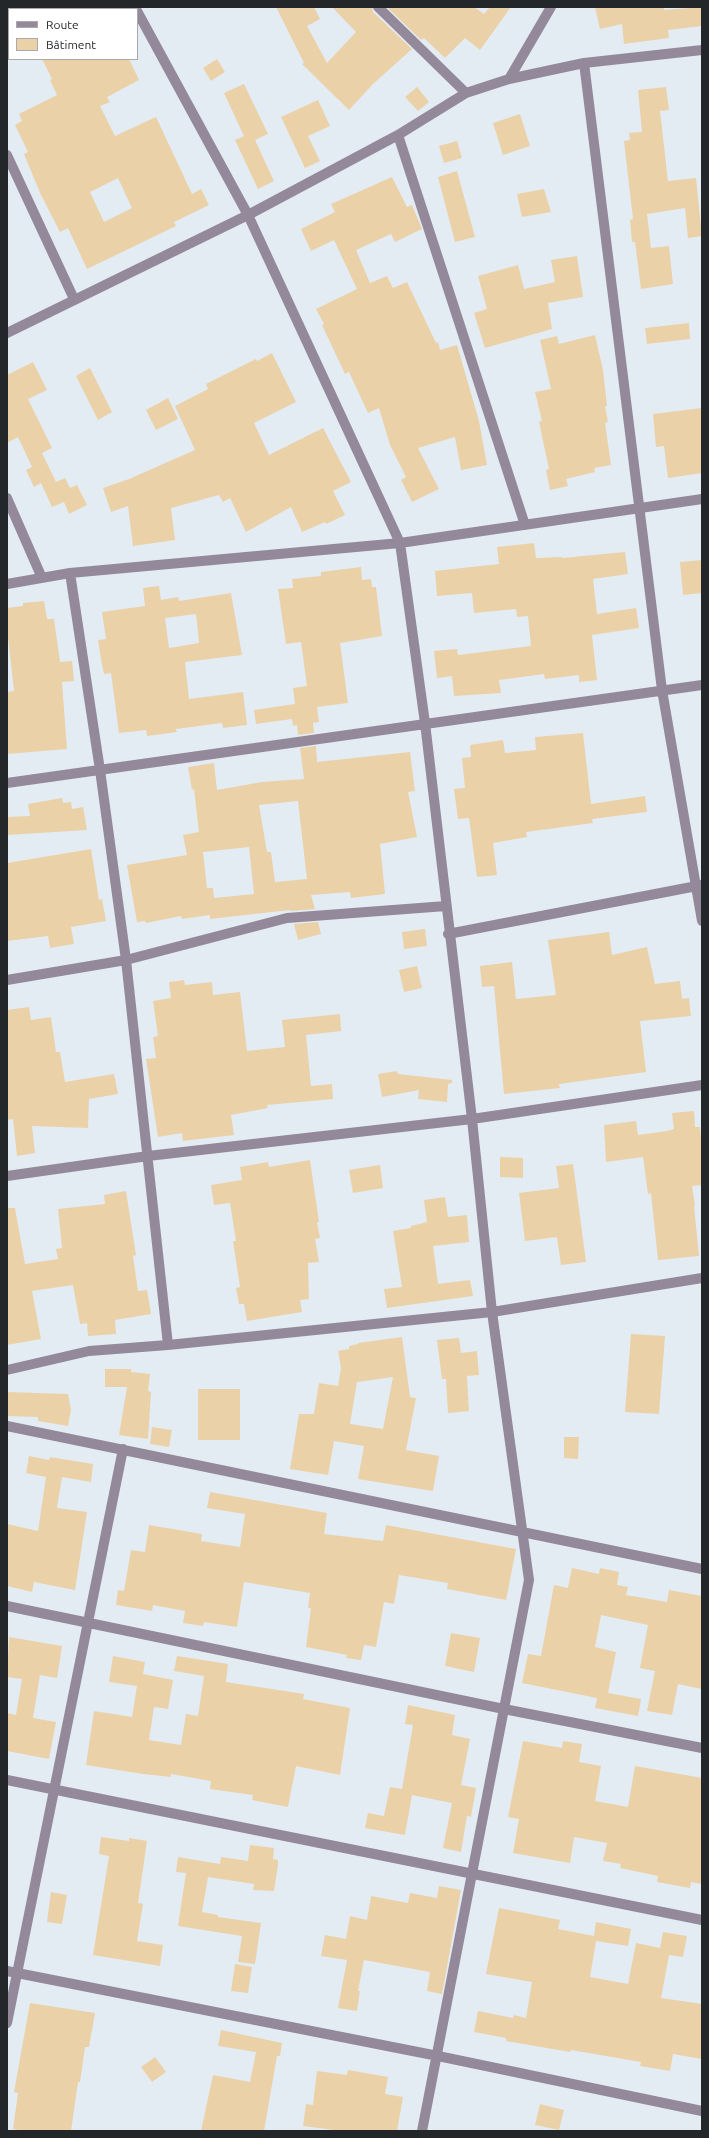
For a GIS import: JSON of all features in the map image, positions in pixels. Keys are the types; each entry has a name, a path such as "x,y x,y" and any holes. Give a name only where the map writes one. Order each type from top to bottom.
{"street":[{"path":"378,7 466,93"},
{"path":"509,79 551,7"},
{"path":"138,13 248,215 400,543 425,723 448,934 472,1119 492,1312 521,1531 529,1580 438,2056 422,2131"},
{"path":"7,334 74,299 248,215 398,136 466,93 509,79 584,63 702,50"},
{"path":"584,63 638,508 662,690 700,886 702,921"},
{"path":"398,136 525,525"},
{"path":"7,155 74,299"},
{"path":"7,498 42,578"},
{"path":"7,584 70,573 400,543 702,499"},
{"path":"70,573 100,770 126,960 168,1345"},
{"path":"7,783 702,685"},
{"path":"448,934 700,886"},
{"path":"7,980 126,960 287,918 446,906"},
{"path":"7,1176 148,1156 472,1119 702,1085"},
{"path":"7,1370 89,1351 168,1345 492,1312 702,1278"},
{"path":"7,1426 702,1569"},
{"path":"7,2023 12,1972 54,1790 123,1449"},
{"path":"7,1606 504,1709 702,1748"},
{"path":"7,1780 702,1920"},
{"path":"12,1972 438,2056 702,2111"}],"building":[{"path":"276,7 314,7 320,19 307,26 327,63 356,32 332,7 372,7 373,12 412,49 373,84 349,110 302,64 304,63"},
{"path":"387,7 474,7 484,14 490,7 511,7 480,50 465,38 445,58 424,38 421,40"},
{"path":"595,7 664,7 664,10 702,7 702,26 668,30 669,38 624,44 622,24 600,29"},
{"path":"217,59 225,72 211,81 203,68"},
{"path":"42,60 129,60 139,80 107,97 110,102 100,106 115,136 156,117 192,194 201,189 209,205 174,222 176,226 87,269 68,228 60,232 41,195 24,154 28,152 15,125 22,121 19,114 57,95 50,80 52,79","holes":["118,178 132,208 104,222 90,192"]},
{"path":"244,84 268,134 255,140 274,181 258,189 235,140 244,136 224,93"},
{"path":"417,87 429,102 418,111 405,97"},
{"path":"666,87 669,110 660,111 668,181 696,178 702,236 688,238 685,208 647,214 651,248 669,246 673,284 641,289 635,242 632,242 630,220 633,219 624,141 630,140 629,133 642,132 638,90"},
{"path":"318,100 330,126 308,136 320,161 305,168 281,117"},
{"path":"520,114 530,146 503,155 493,123"},
{"path":"457,141 462,158 444,163 439,146"},
{"path":"457,171 475,237 455,242 438,177"},
{"path":"392,177 407,207 412,205 422,229 395,242 391,234 356,250 370,283 387,276 393,288 407,282 436,343 438,342 440,350 457,345 479,421 487,465 461,470 455,437 418,448 439,489 412,502 401,480 406,477 390,445 379,408 368,413 349,372 345,374 316,309 357,289 334,240 311,251 301,229 335,212 331,204"},
{"path":"544,189 551,212 522,217 517,194"},
{"path":"577,256 583,297 548,303 552,329 485,348 474,313 487,309 478,276 518,265 524,289 555,282 551,260"},
{"path":"689,323 690,339 647,344 645,328"},
{"path":"595,335 603,370 607,406 605,406 608,422 605,423 611,465 594,468 595,472 566,479 568,486 550,490 546,470 549,469 539,422 542,421 535,392 551,389 540,340 557,336 559,344"},
{"path":"272,353 296,402 254,423 269,455 323,428 351,482 333,491 345,515 326,524 325,522 302,532 291,507 246,532 230,498 223,502 219,495 171,508 175,540 133,546 128,506 111,512 103,488 129,479 195,450 175,406 208,389 206,384 256,359 257,361"},
{"path":"33,362 47,390 28,399 52,448 42,453 56,482 65,478 70,488 77,485 87,505 69,514 64,502 52,507 41,483 34,487 26,470 32,467 18,437 7,443 7,375"},
{"path":"90,368 112,412 98,420 76,376"},
{"path":"168,398 178,419 156,430 146,410"},
{"path":"702,408 702,473 668,478 664,446 656,447 653,414"},
{"path":"534,543 536,558 562,558 625,552 628,574 593,579 597,614 636,608 639,628 592,635 597,680 579,682 579,675 545,679 544,674 499,680 501,693 454,696 452,676 437,678 434,651 457,649 458,655 531,646 528,616 517,617 516,609 474,613 472,593 437,596 435,571 499,564 497,547"},
{"path":"702,560 702,593 683,595 680,562"},
{"path":"361,567 362,580 371,579 372,587 376,587 382,636 340,643 348,703 317,707 319,722 313,723 314,733 298,735 297,725 293,726 292,719 256,724 254,710 295,704 293,688 307,686 301,642 286,644 278,589 293,588 292,579 321,576 321,572"},
{"path":"159,586 161,600 178,597 179,601 231,593 242,655 185,662 189,699 243,692 247,725 223,728 222,723 176,729 177,732 147,736 146,730 119,733 111,673 104,674 98,640 106,639 102,612 145,606 143,588","holes":["196,614 199,643 169,648 165,618"]},
{"path":"44,601 47,619 54,619 60,662 72,661 74,681 62,682 67,749 7,754 7,692 14,691 7,628 7,608 23,606 23,603"},
{"path":"583,733 591,804 645,796 647,812 592,819 593,823 526,832 527,837 493,843 497,875 477,877 469,818 458,819 454,789 465,788 462,758 471,757 470,745 503,740 505,753 536,750 535,737"},
{"path":"316,746 317,762 410,752 415,791 408,792 417,837 380,844 385,894 351,898 350,892 311,895 315,909 290,910 210,919 210,915 182,919 181,916 146,923 145,921 137,922 127,865 187,855 183,835 199,832 194,789 192,790 188,767 214,763 217,790 262,782 304,779 300,748","holes":["298,801 307,879 275,882 271,852 267,852 259,805","249,847 254,894 214,898 213,888 207,888 203,852"]},
{"path":"62,798 63,803 71,802 72,809 83,807 87,830 7,835 7,817 30,816 28,804"},
{"path":"91,849 99,900 102,899 106,921 71,927 74,944 50,948 48,936 7,941 7,863"},
{"path":"318,922 321,934 298,940 294,924"},
{"path":"425,929 427,946 404,949 402,932"},
{"path":"609,932 612,955 647,947 655,984 680,981 682,999 689,998 691,1016 640,1021 646,1072 559,1084 560,1088 504,1094 494,986 482,987 480,966 512,962 516,999 556,995 548,940"},
{"path":"417,966 422,988 404,992 399,970"},
{"path":"184,980 185,985 212,982 213,995 240,992 247,1051 285,1047 282,1020 340,1014 341,1031 306,1035 311,1086 332,1084 333,1099 267,1105 268,1108 231,1115 234,1135 183,1141 182,1133 158,1137 146,1059 156,1058 153,1037 158,1036 153,1001 171,998 169,982"},
{"path":"29,1007 31,1020 51,1017 56,1052 60,1052 65,1082 114,1074 118,1094 89,1099 88,1128 32,1126 35,1153 17,1156 13,1119 7,1120 7,1010"},
{"path":"397,1071 398,1074 452,1080 452,1083 448,1084 447,1102 418,1099 419,1090 382,1097 378,1074"},
{"path":"694,1111 695,1127 700,1127 702,1148 702,1185 692,1186 699,1256 658,1260 651,1193 648,1194 643,1157 606,1162 604,1125 636,1121 638,1135 667,1131 674,1129 672,1113"},
{"path":"500,1157 523,1158 523,1178 500,1177"},
{"path":"310,1160 320,1238 315,1239 319,1262 308,1263 309,1299 300,1300 302,1312 247,1321 244,1304 239,1304 236,1288 240,1287 233,1241 236,1241 230,1203 214,1205 211,1185 242,1180 240,1167 268,1162 269,1167"},
{"path":"573,1164 586,1262 561,1265 557,1237 525,1241 519,1193 559,1188 556,1166"},
{"path":"380,1165 383,1188 353,1193 349,1170"},
{"path":"126,1191 136,1255 133,1256 138,1291 147,1290 151,1314 115,1320 116,1334 88,1336 87,1323 80,1324 73,1285 32,1291 41,1339 7,1345 7,1208 15,1208 25,1264 58,1259 56,1249 62,1248 58,1209 105,1204 104,1195"},
{"path":"445,1197 448,1217 467,1215 469,1242 433,1246 438,1284 470,1280 473,1296 387,1308 384,1289 402,1287 393,1231 411,1228 411,1226 427,1222 424,1200"},
{"path":"631,1334 665,1336 659,1414 625,1412"},
{"path":"402,1337 410,1397 416,1398 406,1450 439,1456 433,1491 358,1479 364,1446 334,1441 328,1475 290,1469 299,1414 314,1414 319,1383 338,1386 341,1368 338,1351 349,1349 349,1346 358,1343","holes":["393,1377 383,1429 350,1424 357,1382"]},
{"path":"459,1338 461,1353 477,1351 479,1375 467,1376 469,1411 448,1413 446,1379 442,1379 437,1340"},
{"path":"105,1369 131,1369 131,1372 150,1374 148,1391 151,1392 148,1439 119,1435 127,1387 105,1387"},
{"path":"198,1389 240,1389 240,1440 198,1440"},
{"path":"7,1392 68,1394 71,1410 68,1426 38,1421 38,1417 7,1416"},
{"path":"152,1427 172,1430 169,1447 150,1444"},
{"path":"564,1437 579,1437 578,1459 564,1458"},
{"path":"29,1456 49,1460 50,1457 93,1464 91,1482 62,1477 57,1508 87,1512 75,1590 34,1582 32,1592 7,1586 7,1524 38,1531 46,1477 26,1473"},
{"path":"210,1492 327,1513 324,1534 383,1541 386,1525 516,1549 506,1600 447,1589 448,1583 399,1575 394,1604 384,1602 376,1647 364,1645 361,1660 346,1658 347,1655 306,1647 311,1608 308,1608 310,1593 244,1582 237,1627 204,1622 203,1626 183,1623 185,1611 153,1605 152,1611 116,1605 118,1590 124,1591 131,1550 145,1552 149,1525 202,1534 201,1541 240,1547 245,1514 207,1508"},
{"path":"572,1568 599,1574 600,1568 619,1572 617,1585 628,1587 626,1595 667,1602 669,1590 702,1596 702,1689 678,1684 672,1715 647,1711 655,1671 640,1668 648,1625 601,1615 595,1647 616,1652 608,1693 641,1699 638,1716 595,1708 597,1698 522,1683 528,1654 541,1656 554,1585 568,1588"},
{"path":"451,1633 480,1638 474,1672 445,1666"},
{"path":"9,1637 62,1646 57,1678 40,1675 33,1718 56,1722 49,1759 7,1751 7,1713 16,1715 22,1679 7,1677"},
{"path":"113,1656 145,1662 143,1674 173,1680 168,1709 154,1707 149,1740 181,1745 186,1714 198,1716 204,1676 174,1671 177,1656 228,1664 226,1682 304,1694 303,1699 350,1708 340,1775 296,1766 288,1807 252,1800 253,1795 210,1789 211,1781 171,1774 171,1777 86,1765 94,1711 132,1717 137,1686 109,1682"},
{"path":"408,1705 455,1715 452,1735 470,1739 461,1785 476,1788 471,1817 467,1816 461,1852 443,1848 452,1803 412,1795 405,1835 365,1828 368,1813 384,1816 390,1787 402,1789 413,1725 405,1724"},
{"path":"523,1741 562,1748 563,1741 582,1744 579,1762 601,1766 595,1801 628,1807 635,1766 702,1778 702,1884 691,1882 690,1888 657,1882 658,1876 620,1868 621,1864 603,1861 607,1843 574,1837 570,1863 513,1853 519,1819 508,1817"},
{"path":"101,1837 129,1841 129,1838 147,1841 138,1903 143,1904 137,1941 163,1945 160,1966 93,1955 109,1856 99,1854"},
{"path":"250,1845 274,1848 273,1859 278,1860 278,1865 274,1891 253,1890 254,1884 208,1877 202,1912 218,1915 218,1917 261,1923 255,1964 238,1962 242,1936 178,1926 186,1873 176,1872 178,1857 220,1864 221,1857 248,1861"},
{"path":"439,1886 461,1890 442,1994 427,1991 430,1972 364,1960 358,1991 360,1991 357,2011 338,2008 347,1960 321,1956 325,1935 346,1939 350,1916 367,1920 371,1896 408,1903 410,1893 437,1898"},
{"path":"51,1892 67,1895 62,1924 47,1922"},
{"path":"499,1908 560,1920 558,1929 594,1936 596,1922 631,1929 628,1946 596,1941 590,1977 628,1984 636,1943 660,1948 663,1932 687,1936 683,1957 669,1955 661,1998 702,2004 702,2059 673,2054 670,2071 640,2066 641,2062 506,2041 506,2038 474,2032 478,2011 513,2018 514,2015 526,2018 532,1982 486,1974"},
{"path":"235,1964 252,1967 248,1993 231,1991"},
{"path":"30,2003 95,2013 89,2047 85,2047 71,2131 24,2131 13,2129 18,2093 14,2092"},
{"path":"221,2030 282,2043 280,2056 277,2056 264,2131 201,2131 213,2075 250,2082 256,2052 218,2046"},
{"path":"155,2057 166,2072 152,2082 141,2067"},
{"path":"348,2070 388,2077 385,2094 403,2097 397,2131 342,2131 303,2126 306,2104 313,2105 317,2071 347,2075"},
{"path":"540,2104 564,2110 559,2130 535,2125"}]}
